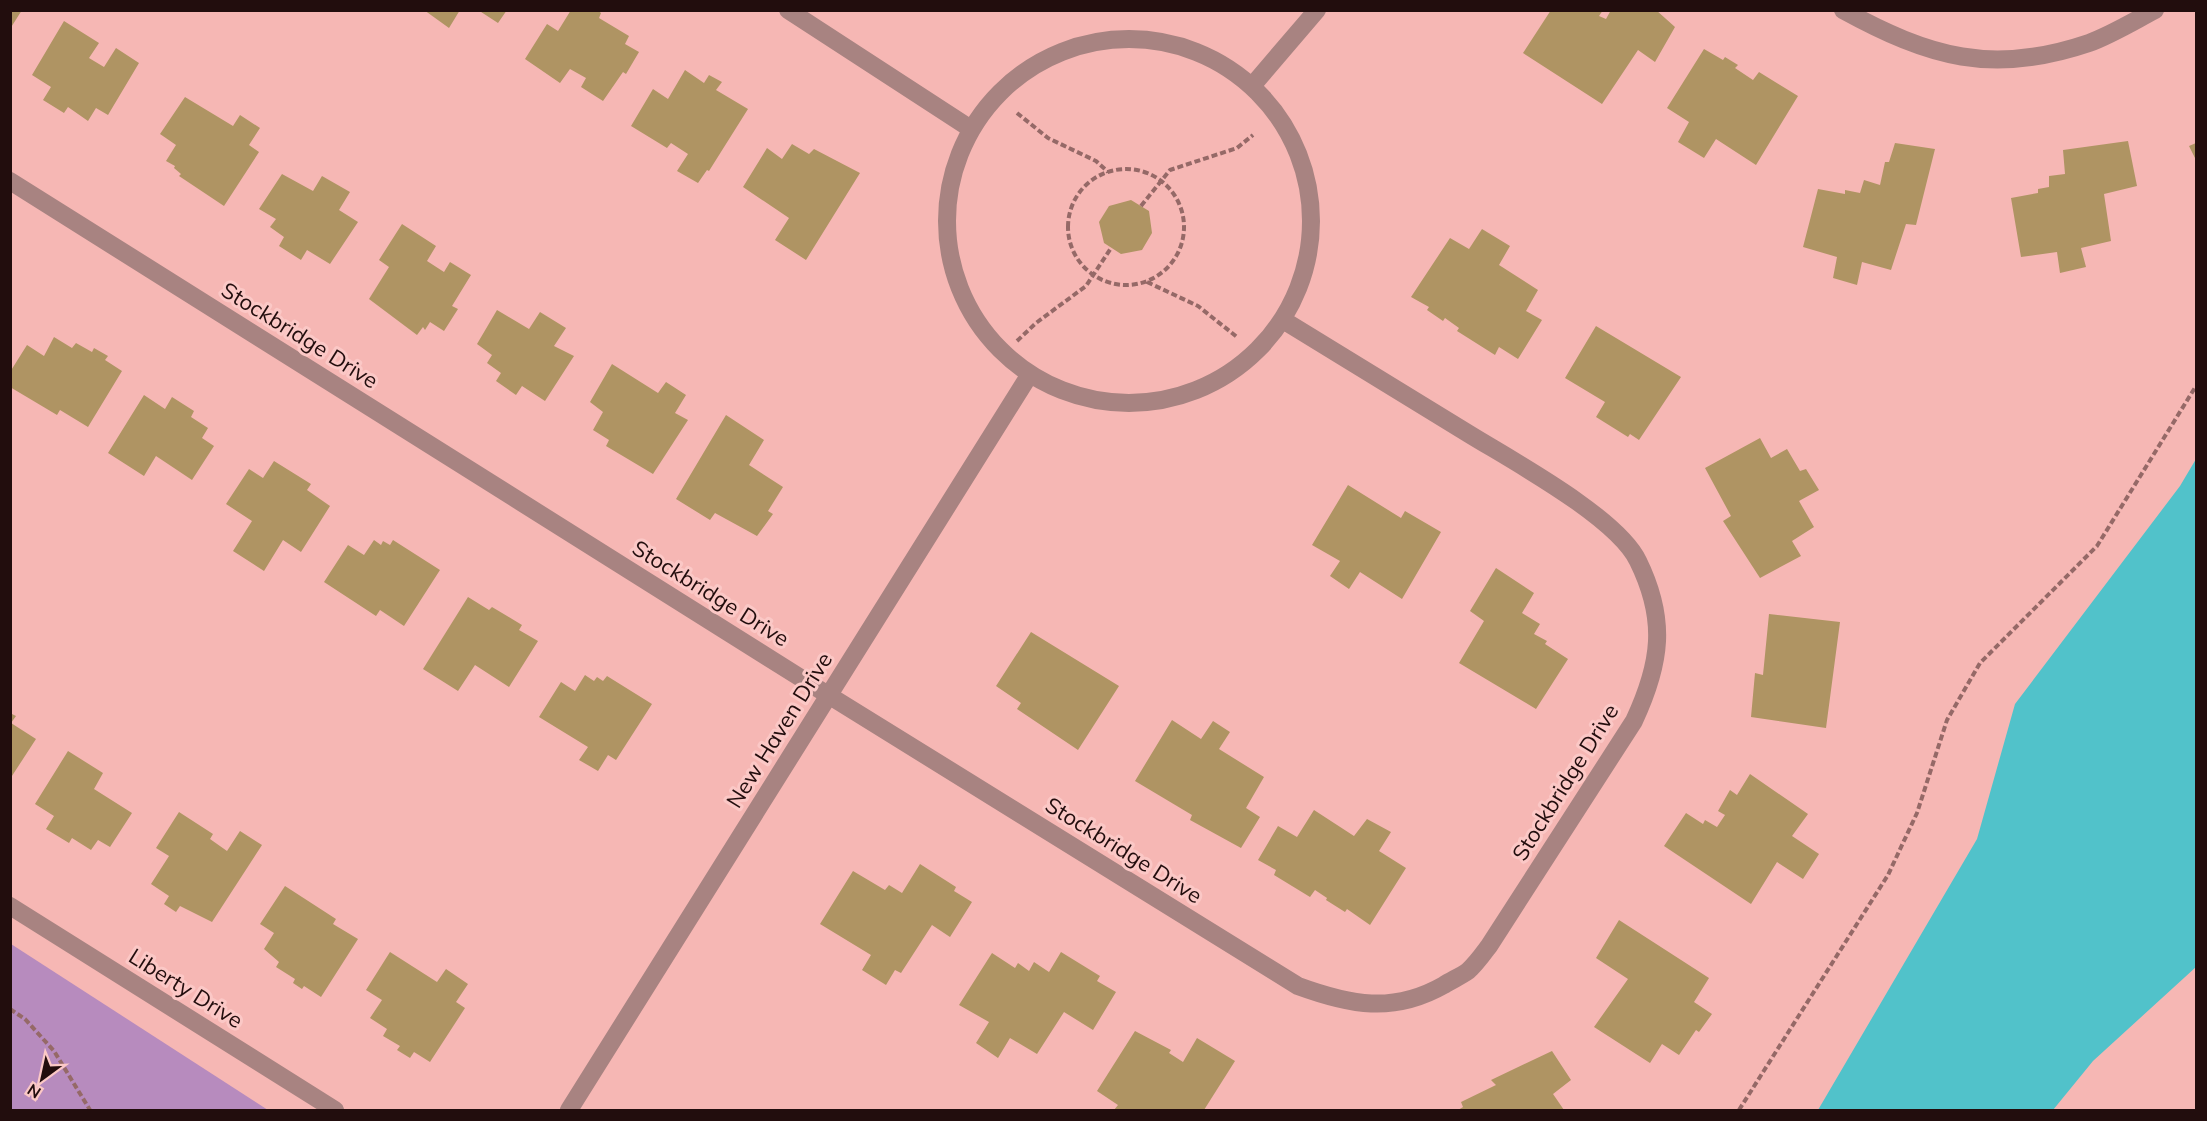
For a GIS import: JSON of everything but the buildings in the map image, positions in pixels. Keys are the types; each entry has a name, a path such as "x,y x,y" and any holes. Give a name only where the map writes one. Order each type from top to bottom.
{"street":[{"path":"788,10 971,129"},
{"path":"1252,86 1317,10"},
{"path":"1843,10 1894,38 1942,54 1988,62 2037,55 2089,43 2155,10"},
{"path":"1106,39 1145,39 1184,47 1220,62 1252,86 1280,118 1300,156 1311,197 1311,240 1302,282 1283,321 1255,354 1222,378 1185,394 1146,403 1106,402 1066,392 1030,374 1004,353 981,327 963,297 951,264 947,229 948,195 956,161 971,129 998,95 1017,79 1059,56 1106,39"},
{"name":"Stockbridge Drive","path":"10,181 829,696 1298,986 1336,1000 1372,1005 1406,1002 1468,971 1489,946 1634,721 1646,694 1656,661 1658,628 1651,597 1637,559 1600,520 1562,492 1283,321"},
{"name":"New Haven Drive","path":"569,1110 1030,374"},
{"name":"Liberty Drive","path":"10,906 335,1110"}],"path":[{"path":"1017,113 1048,138 1096,161 1108,172"},
{"path":"1141,206 1160,180 1179,166 1237,148 1253,135"},
{"path":"1134,169 1160,180 1172,191 1179,204 1185,232 1175,260 1165,271 1146,282 1125,286 1110,284 1094,276 1076,257 1070,244 1069,215 1081,189 1108,172 1134,169"},
{"path":"1017,341 1036,323 1080,291 1094,276 1112,248"},
{"path":"1146,282 1198,306 1237,337"},
{"path":"1738,1110 1888,875 1917,813 1947,720 1980,663 2097,546 2196,386"},
{"path":"10,1010 24,1019 54,1050 90,1110"}],"shaded area":[{"path":"11,944 268,1110 11,1110"}],"water":[{"path":"2196,459 2196,967 2093,1061 2053,1110 1818,1110 1977,839 2015,704 2180,486"}]}
